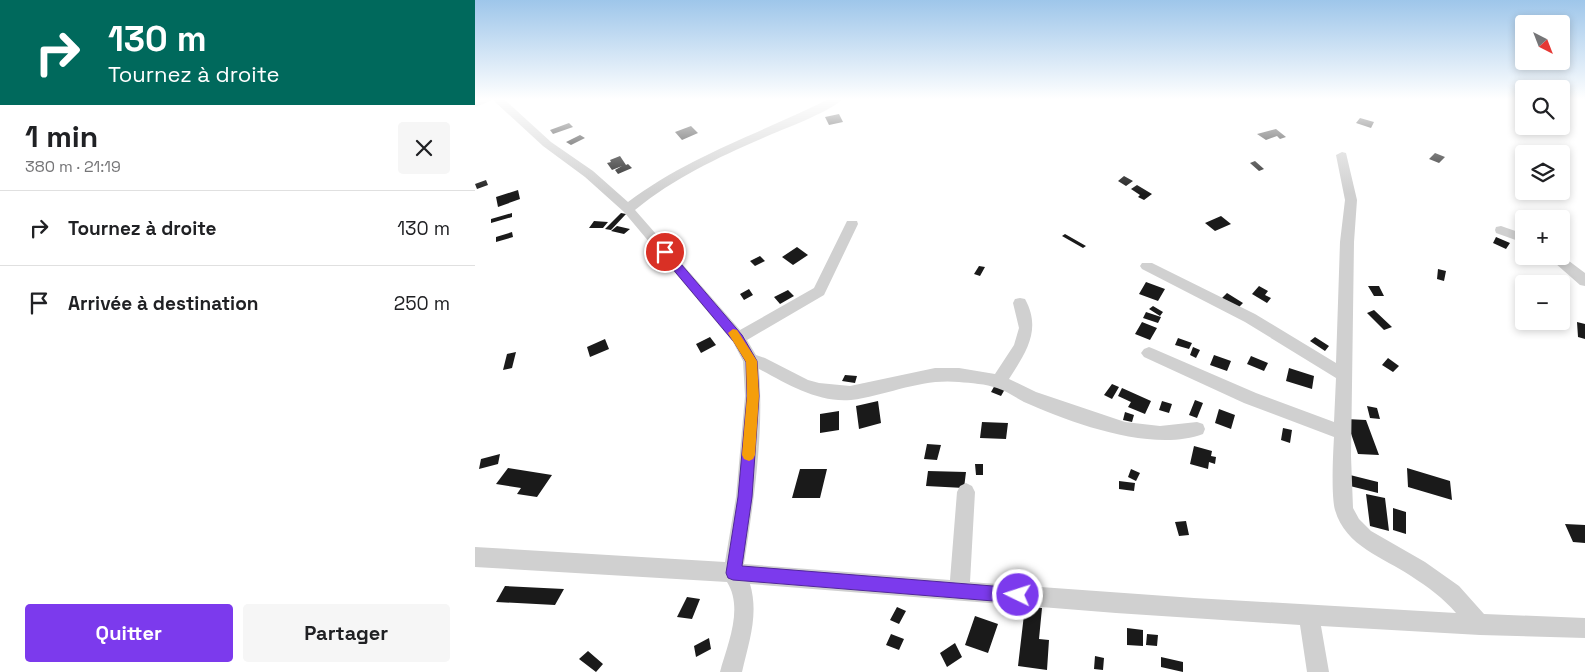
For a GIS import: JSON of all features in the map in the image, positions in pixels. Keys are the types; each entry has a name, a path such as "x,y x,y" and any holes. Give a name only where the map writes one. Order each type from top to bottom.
{"street":[{"path":"532,130 547,144 589,174 628,209 738,338 751,361 753,396 745,497 733,573"},
{"path":"628,209 652,190 692,165 770,130"},
{"path":"1342,155 1351,200 1347,242 1343,433 1344,509 1352,524 1364,538 1418,569 1452,593 1479,624"},
{"path":"738,338 819,291 852,224"},
{"path":"1501,230 1515,235"},
{"path":"1565,265 1585,281"},
{"path":"1147,266 1168,279 1268,328 1345,376"},
{"path":"999,381 1021,347 1027,328 1020,303"},
{"path":"1149,353 1250,398 1343,433"},
{"path":"751,361 760,362 803,385 827,391 850,392 867,390 935,375 959,375 999,381 1038,400 1125,429 1160,433 1197,429"},
{"path":"959,591 966,492"},
{"path":"475,557 733,573 959,591 1309,614 1585,628"},
{"path":"731,672 745,606 740,581 733,573"},
{"path":"1309,614 1318,672"}],"building":[{"path":"550,130 563,130 553,134"},
{"path":"695,130 698,133 682,140 675,132"},
{"path":"1278,130 1286,137 1280,139 1277,136 1266,140 1257,134"},
{"path":"580,135 585,138 571,145 566,142"},
{"path":"1435,153 1445,157 1439,163 1429,159"},
{"path":"620,156 626,165 628,164 632,168 618,174 615,170 622,166 612,170 607,163"},
{"path":"1255,161 1264,169 1259,171 1250,163"},
{"path":"1124,176 1133,181 1126,186 1118,181"},
{"path":"486,180 488,185 477,189 475,184"},
{"path":"1137,185 1152,194 1144,200 1138,197 1140,195 1131,189"},
{"path":"518,190 520,199 498,207 496,197"},
{"path":"512,213 512,217 491,223 491,219"},
{"path":"621,213 626,214 611,230 605,229"},
{"path":"1221,216 1231,224 1215,231 1205,223"},
{"path":"594,221 608,222 603,228 589,228"},
{"path":"617,226 630,229 624,234 611,231"},
{"path":"512,232 513,237 496,242 496,237"},
{"path":"1065,234 1086,246 1083,248 1062,236"},
{"path":"1496,237 1510,243 1506,249 1493,243"},
{"path":"797,247 808,255 793,265 782,257"},
{"path":"760,256 765,261 755,266 750,261"},
{"path":"979,266 985,267 980,276 974,274"},
{"path":"1438,269 1446,271 1444,281 1437,279"},
{"path":"1146,282 1165,289 1158,301 1139,294"},
{"path":"1259,286 1268,291 1265,295 1271,298 1267,303 1252,294"},
{"path":"1368,286 1379,286 1384,296 1374,296"},
{"path":"749,289 753,295 744,300 740,294"},
{"path":"788,290 794,296 780,304 774,297"},
{"path":"1227,293 1243,303 1237,309 1221,299"},
{"path":"1153,306 1163,312 1160,316 1149,309"},
{"path":"1374,310 1392,327 1384,330 1367,313"},
{"path":"1146,312 1161,317 1158,323 1143,318"},
{"path":"1142,322 1157,328 1150,340 1135,334"},
{"path":"1577,322 1585,324 1585,339 1578,337"},
{"path":"710,337 716,345 701,353 696,344"},
{"path":"1315,337 1329,346 1325,351 1310,341"},
{"path":"1178,338 1192,343 1189,349 1175,345"},
{"path":"605,339 609,349 590,357 587,347"},
{"path":"1193,347 1200,350 1196,358 1190,355"},
{"path":"516,352 512,368 503,370 507,354"},
{"path":"1214,355 1231,361 1227,371 1210,365"},
{"path":"1251,356 1268,363 1264,371 1247,364"},
{"path":"1388,358 1399,366 1393,372 1382,365"},
{"path":"1289,368 1314,376 1312,389 1286,381"},
{"path":"845,375 857,376 855,383 842,381"},
{"path":"1112,384 1119,387 1112,399 1104,395"},
{"path":"995,385 1005,389 1001,396 991,392"},
{"path":"1122,388 1151,401 1145,414 1128,407 1131,402 1118,396"},
{"path":"1195,400 1203,403 1197,418 1189,415"},
{"path":"878,401 881,423 859,429 856,406"},
{"path":"1162,401 1172,404 1169,413 1159,410"},
{"path":"1367,406 1377,408 1380,419 1370,418"},
{"path":"1219,409 1235,415 1231,429 1215,423"},
{"path":"839,411 839,430 820,433 820,414"},
{"path":"1125,412 1134,415 1132,422 1123,420"},
{"path":"1346,419 1366,420 1379,455 1358,454"},
{"path":"982,422 1008,423 1006,439 980,438"},
{"path":"1283,428 1292,430 1290,443 1281,440"},
{"path":"927,444 941,445 937,460 924,459"},
{"path":"1194,446 1212,451 1211,456 1216,457 1215,464 1209,462 1208,469 1190,464"},
{"path":"500,454 498,464 479,469 481,459"},
{"path":"975,464 983,464 983,475 976,475"},
{"path":"508,468 552,475 537,497 517,494 521,488 496,484"},
{"path":"1407,468 1450,481 1452,500 1408,487"},
{"path":"800,469 827,469 820,498 792,498"},
{"path":"1131,469 1140,473 1136,481 1128,477"},
{"path":"928,471 966,472 964,488 926,486"},
{"path":"1350,475 1378,482 1378,493 1350,486"},
{"path":"1119,481 1135,483 1134,491 1119,489"},
{"path":"1366,494 1385,498 1389,531 1370,526"},
{"path":"1393,508 1406,512 1406,534 1393,530"},
{"path":"1186,521 1189,535 1179,536 1175,522"},
{"path":"1565,524 1585,525 1585,543 1573,542"},
{"path":"505,586 564,589 555,605 496,602"},
{"path":"687,597 700,599 692,619 677,617"},
{"path":"1025,606 1042,608 1039,639 1049,640 1047,670 1018,666"},
{"path":"897,607 906,611 899,624 890,620"},
{"path":"975,616 998,624 988,653 965,645"},
{"path":"1127,628 1143,630 1143,646 1127,645"},
{"path":"891,634 904,639 899,650 886,645"},
{"path":"1147,634 1158,635 1157,646 1146,645"},
{"path":"709,638 711,649 696,657 694,646"},
{"path":"955,643 962,657 947,667 940,653"},
{"path":"588,651 603,664 596,672 579,659"},
{"path":"1095,656 1104,658 1103,670 1094,669"},
{"path":"1161,657 1183,662 1183,672 1161,667"}],"slow traffic":[{"path":"733,333 738,338 751,361 753,396 749,455"}],"route":[{"path":"665,252 738,338 751,361 753,396 745,497 733,573 1018,595"}]}
